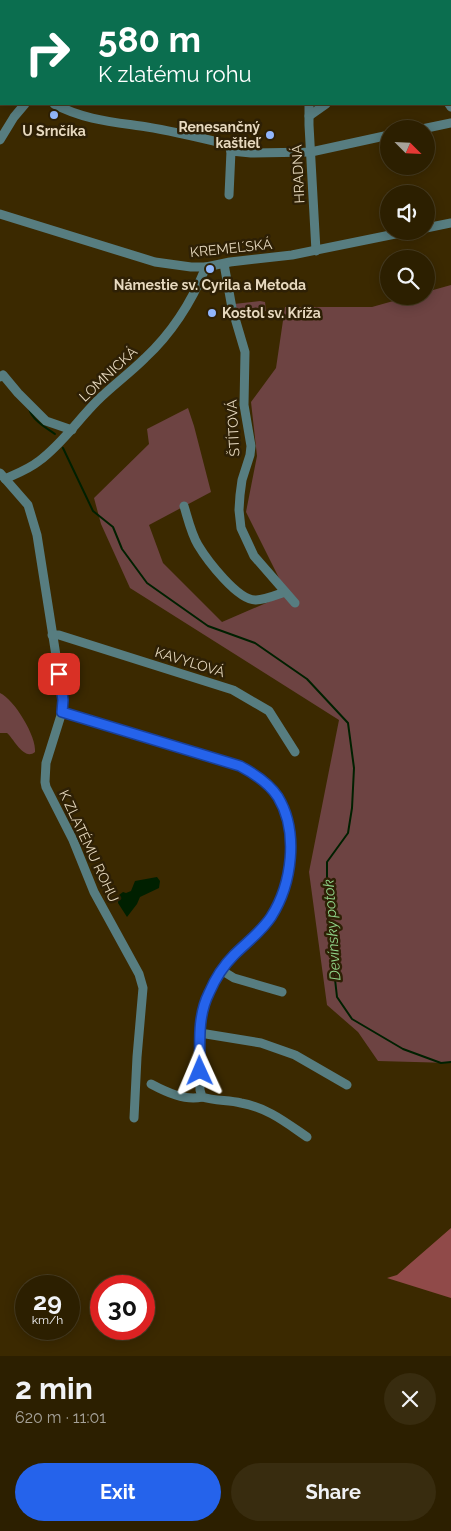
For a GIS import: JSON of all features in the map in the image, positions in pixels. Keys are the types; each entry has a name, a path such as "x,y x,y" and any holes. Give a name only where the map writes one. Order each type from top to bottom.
{"street":[{"path":"0,140 14,117 24,105"},
{"path":"56,105 69,112 104,122 171,131 228,146 231,151 229,194"},
{"name":"HRADNÁ","path":"309,105 316,251"},
{"path":"309,116 325,105"},
{"path":"435,126 451,123"},
{"path":"231,151 251,153 310,152 380,138"},
{"name":"KREMEĽSKÁ","path":"0,214 154,262 179,267 206,267 316,251 380,237"},
{"path":"435,226 451,223"},
{"name":"ŠTÍTOVÁ","path":"224,264 232,308 245,352 244,405 251,446 240,495 241,528 254,556 295,603"},
{"name":"LOMNICKÁ","path":"3,476 38,462 72,430 96,402 147,357 166,337 179,318 200,283 206,267"},
{"path":"0,377 3,375 18,394 46,421 72,430"},
{"name":"K ZLATÉMU ROHU","path":"3,476 28,505 37,535 62,693 62,712 46,763 44,782 76,848 94,892 139,974 143,988 134,1118"},
{"path":"184,506 198,545 231,587 250,599 256,600 285,592"},
{"name":"KAVYĽOVÁ","path":"52,635 59,635 233,690 269,711 295,752"},
{"path":"62,712 240,766 267,784 278,797 289,827 290,859 286,884 278,904 258,933 221,970 203,1008 200,1033 200,1090 202,1097"},
{"path":"221,970 234,978 282,992"},
{"path":"200,1033 261,1044 295,1055 347,1085"},
{"path":"151,1084 175,1095 241,1103 270,1111 307,1137"}],"shaded area":[{"path":"451,285 451,1063 378,1061 358,1032 327,1005 309,872 339,720 130,588 101,524 94,498 149,444 147,429 188,408 211,492 149,525 163,563 222,622 287,594 246,512 257,456 251,402 276,368 285,307 435,305 435,289"},
{"path":"265,302 266,311 237,314 234,304"},
{"path":"0,693 12,703 24,719 35,745 35,752 27,754 23,752 7,733 0,733"},
{"path":"157,877 160,881 159,888 140,897 127,917 118,903 119,895 123,892 131,891 135,881"},
{"path":"451,1228 451,1298 387,1278 397,1275"}],"waterway":[{"name":"Devínsky potok","path":"29,408 36,419 55,434"},
{"name":"Devínsky potok","path":"63,448 93,511 113,527 122,549 147,583 208,626 255,643 307,679 348,723 354,768 352,808 348,833 327,862 327,908 337,997 352,1019 403,1049 441,1063 451,1062"}],"place":[{"name":"U Srnčíka","path":"54,115"},
{"name":"Renesančný kaštieľ","path":"270,135"},
{"name":"Námestie sv. Cyrila a Metoda","path":"210,269"},
{"name":"Kostol sv. Kríža","path":"212,313"}],"route":[{"path":"59,674 63,700 62,712 240,766 267,784 278,797 284,812 289,827 290,841 290,859 286,884 270,918 258,933 221,970 208,994 201,1016 200,1071"}]}
